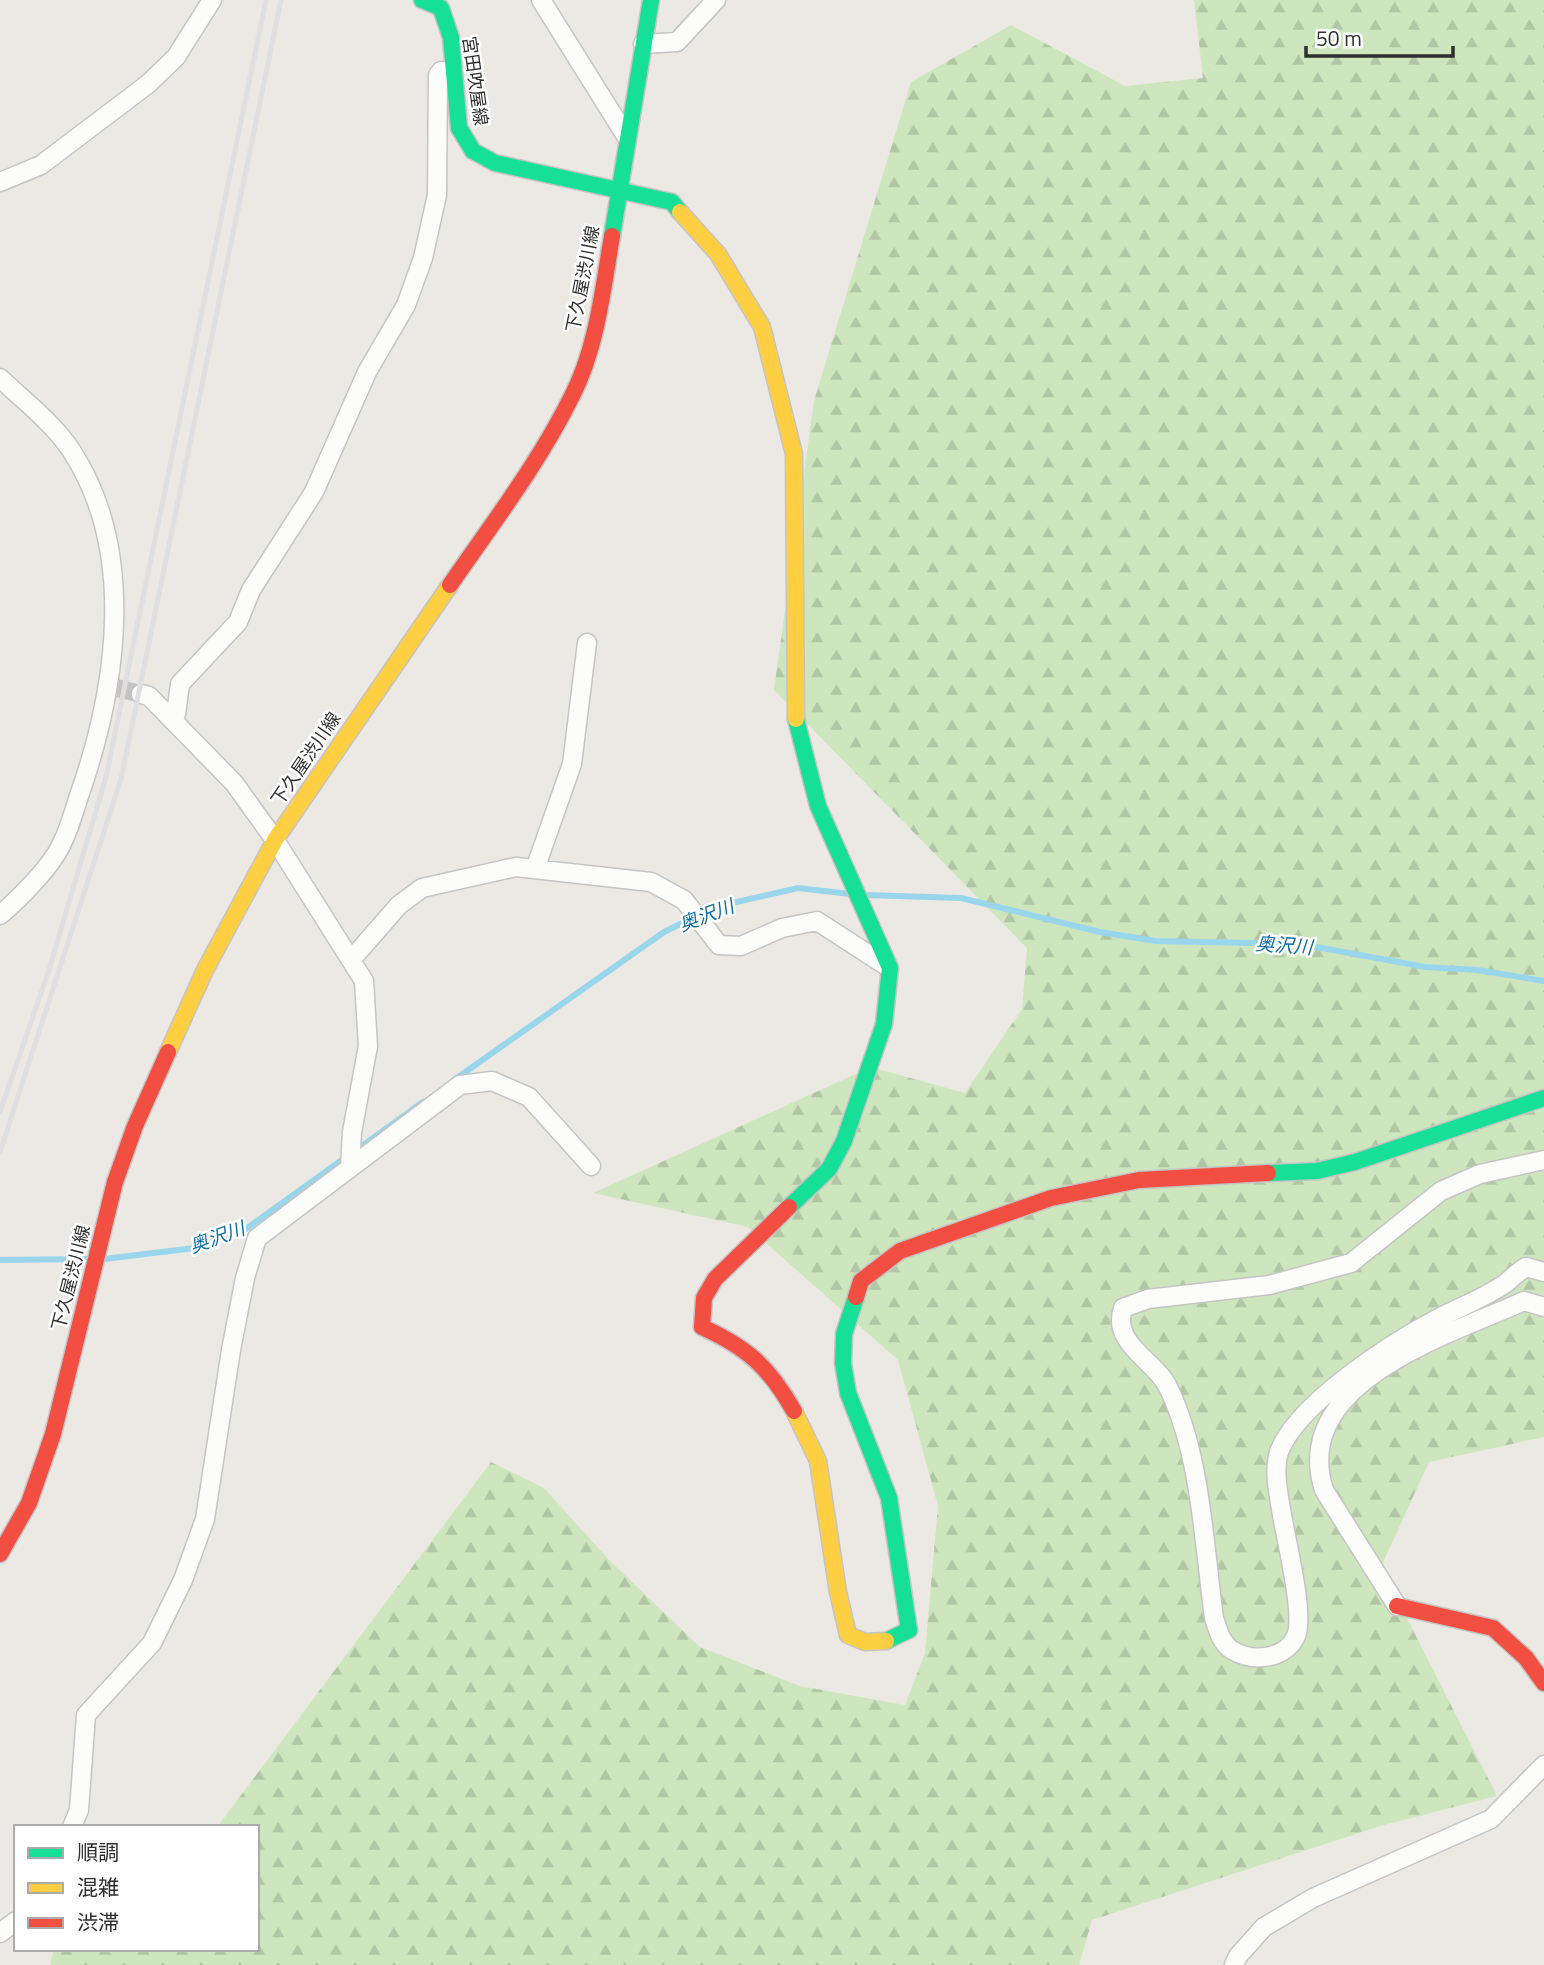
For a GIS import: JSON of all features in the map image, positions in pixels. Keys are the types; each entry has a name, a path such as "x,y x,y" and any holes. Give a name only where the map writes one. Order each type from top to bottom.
{"street":[{"path":"0,182 41,164 148,84 176,57 212,0"},
{"name":"宮田吹屋線","path":"422,0 441,8 451,37 459,128 473,152 495,163 673,202 718,254 762,327 794,454 796,721 818,806 890,968"},
{"path":"541,0 626,136"},
{"name":"下久屋渋川線","path":"0,1554 29,1503 41,1471 115,1182 135,1126 205,970 275,840 557,427 586,362 602,295 620,190 626,136 651,0"},
{"path":"643,44 677,42 716,0"},
{"path":"172,720 176,714 180,684 238,622 251,590 314,492 367,372 406,305 423,258 437,195 438,75 441,71 453,71"},
{"path":"0,378 71,450 93,496 110,550 114,651 112,688 62,845 16,902 0,915"},
{"path":"535,869 572,764 587,643"},
{"path":"141,694 149,696 234,783 275,840 364,981 369,1025 368,1046 352,1132 350,1166"},
{"path":"351,960 399,905 422,888 516,867 651,881 684,900 719,945 741,946 782,928 817,921 890,968 884,1024 844,1141 829,1169 715,1279 704,1298 702,1327 730,1339 764,1365 800,1422 818,1460 837,1604 848,1635 859,1642 889,1643 909,1630 889,1498 848,1393 843,1363 844,1335 861,1281 900,1251 1051,1198 1139,1180 1317,1171 1355,1162 1544,1098"},
{"path":"73,1825 79,1810 86,1715 152,1643 183,1580 205,1520 231,1350 245,1278 257,1238 460,1085 492,1080 529,1097 591,1166"},
{"path":"1544,1160 1480,1174 1441,1191 1351,1262 1269,1285 1148,1299 1123,1308 1120,1329 1128,1342 1164,1380 1179,1409 1190,1450 1214,1618 1220,1638 1232,1650 1251,1656 1276,1655 1289,1649 1298,1633 1296,1597 1278,1494 1278,1455 1287,1435 1302,1417 1370,1360 1432,1321 1505,1283 1526,1267 1544,1272"},
{"path":"1544,1307 1524,1301 1399,1356 1368,1377 1340,1403 1327,1429 1318,1471 1324,1490 1397,1606 1493,1628 1526,1658 1544,1683"},
{"path":"1234,1965 1238,1956 1264,1927 1313,1898 1491,1819 1544,1765"}],"green space":[{"path":"1194,0 1544,0 1544,1437 1429,1462 1381,1567 1497,1796 1380,1826 1092,1920 1079,1965 50,1965 54,1951 259,1951 259,1825 219,1825 491,1462 544,1488 609,1560 700,1647 800,1686 905,1705 925,1653 938,1506 898,1360 748,1227 593,1193 871,1067 965,1093 1022,1009 1027,948 774,690 814,401 911,82 1011,25 1125,86 1203,78"}],"waterway":[{"name":"奥沢川","path":"454,1080 664,932 715,907 798,888 850,894"},
{"name":"奥沢川","path":"865,895 961,898 1100,932 1156,941 1300,944 1425,967 1477,970 1544,981"},
{"name":"奥沢川","path":"355,1151 423,1102"},
{"name":"奥沢川","path":"104,1259 195,1248 246,1229 346,1157"},
{"name":"奥沢川","path":"0,1260 89,1259"}],"tunnel":[{"path":"117,688 141,694"}],"railway":[{"path":"0,1112 49,970 106,777 266,0"},
{"path":"0,1152 121,779 281,0"}],"traffic: fast":[{"path":"422,0 441,8 451,38 459,128 473,151 495,163 672,202 680,212"},
{"path":"612,236 651,0"},
{"path":"789,1207 829,1169 844,1141 884,1024 890,968 818,806 796,719"},
{"path":"1268,1173 1317,1171 1355,1162 1544,1098"},
{"path":"856,1297 844,1334 843,1363 848,1393 889,1498 909,1630 886,1641"}],"traffic: slow":[{"path":"680,212 718,254 762,327 794,454 796,719"},
{"path":"168,1052 205,970 275,840 450,585"},
{"path":"794,1411 818,1461 838,1592 848,1635 865,1642 886,1641"}],"traffic: jam":[{"path":"450,585 530,469 581,377 593,338 612,236"},
{"path":"0,1554 29,1503 53,1434 115,1182 135,1126 168,1052"},
{"path":"856,1297 861,1281 900,1251 1051,1198 1139,1180 1268,1173"},
{"path":"789,1207 715,1279 704,1298 702,1327 756,1360 776,1382 794,1411"},
{"path":"1397,1606 1493,1628 1526,1658 1544,1683"}]}
